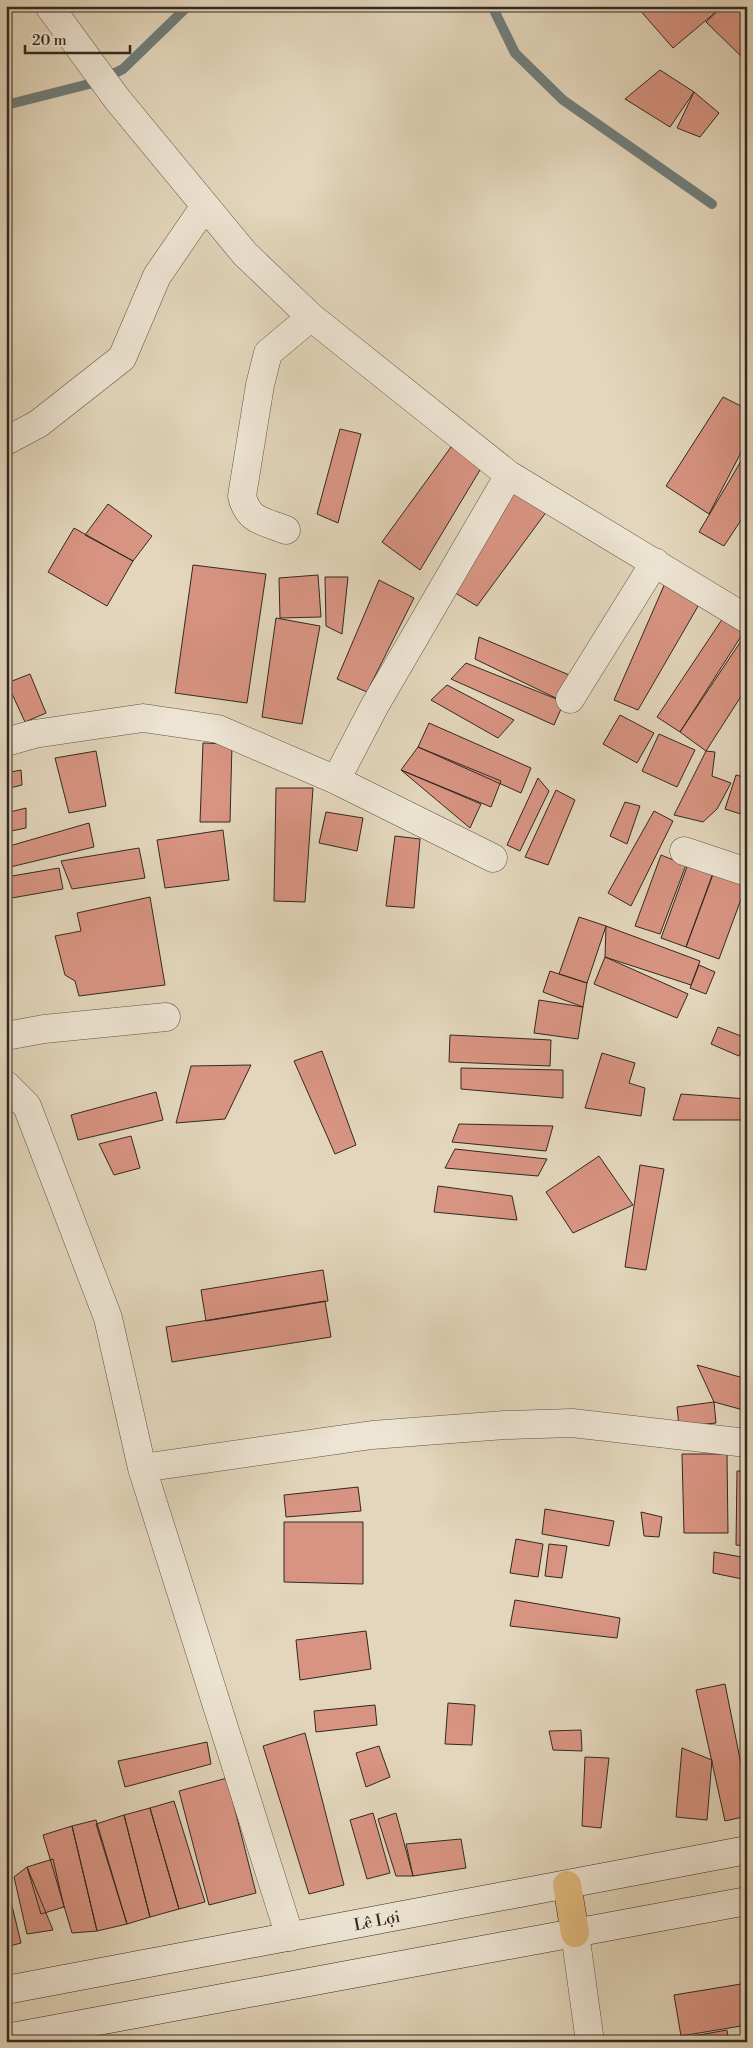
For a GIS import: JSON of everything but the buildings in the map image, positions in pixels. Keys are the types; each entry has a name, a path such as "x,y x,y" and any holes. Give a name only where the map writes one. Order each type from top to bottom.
{"main road":[{"path":"567,1885 575,1933"}],"street":[{"path":"49,6 117,99 245,254 311,317 509,474 747,619"},
{"path":"6,441 38,424 122,358 157,276 205,206"},
{"path":"286,530 251,515 245,510 242,496 260,384 268,353 311,317"},
{"path":"336,780 374,707 509,474"},
{"path":"570,699 654,562"},
{"path":"6,742 34,734 143,718 218,729 336,780 493,858"},
{"path":"684,851 747,872"},
{"path":"6,1036 44,1029 166,1017"},
{"path":"6,1085 108,1318 142,1468 290,1937"},
{"path":"142,1468 372,1435 505,1425 572,1423 747,1443"},
{"name":"Lê Lợi","path":"6,1990 747,1850"},
{"path":"6,2038 747,1901"},
{"path":"575,1933 590,2042"}],"waterway":[{"path":"6,105 97,82 123,69 188,6"},
{"path":"492,6 515,53 563,100 712,204"}]}
